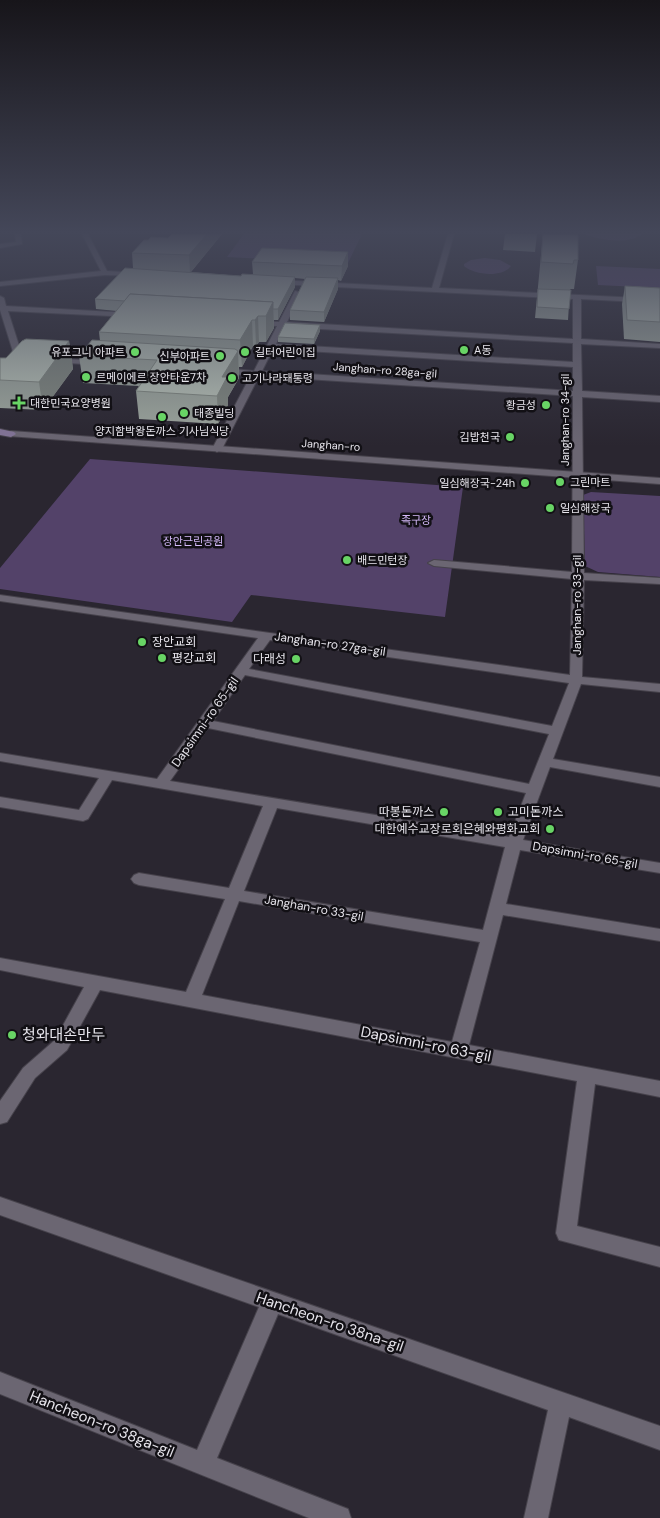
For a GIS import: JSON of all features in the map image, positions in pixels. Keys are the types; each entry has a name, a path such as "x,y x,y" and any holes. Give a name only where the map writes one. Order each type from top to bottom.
{"main road":[{"name":"Janghan-ro","path":"0,432 11,434"}],"street":[{"path":"2,305 19,358"},
{"path":"217,449 292,305"},
{"name":"Janghan-ro 34-gil","path":"577,305 578,475"},
{"path":"3,308 144,315"},
{"path":"246,322 660,346"},
{"name":"Janghan-ro 34-gil","path":"270,346 577,365"},
{"path":"10,359 30,359"},
{"path":"46,360 110,364"},
{"name":"Janghan-ro 28ga-gil","path":"208,370 660,399"},
{"name":"Janghan-ro","path":"11,434 660,481"},
{"name":"Janghan-ro 33-gil","path":"459,1050 514,843 576,680 578,475"},
{"path":"434,563 578,576 660,581"},
{"name":"Janghan-ro 27ga-gil","path":"0,598 576,680 660,688"},
{"name":"Dapsimni-ro 65-gil","path":"162,784 266,635"},
{"path":"241,671 557,731"},
{"path":"204,723 534,790"},
{"name":"Dapsimni-ro 65-gil","path":"0,757 660,868"},
{"path":"545,762 660,782"},
{"path":"0,802 83,816 108,775"},
{"path":"191,1001 272,802"},
{"name":"Janghan-ro 33-gil","path":"139,879 489,938"},
{"path":"497,908 660,935"},
{"name":"Dapsimni-ro 63-gil","path":"0,964 660,1089"},
{"path":"0,1116 29,1073 61,1045 95,983"},
{"path":"587,1075 566,1233 660,1257"},
{"name":"Hancheon-ro 38na-gil","path":"0,1206 660,1438"},
{"path":"203,1464 272,1302"},
{"name":"Hancheon-ro 38ga-gil","path":"0,1383 339,1518"},
{"path":"536,1518 561,1404"}],"green space":[{"name":"장안근린공원","path":"90,459 463,487 445,617 251,595 232,622 0,589 0,568"},
{"path":"591,492 660,496 660,577 598,572 585,566 583,495"}],"building":[{"path":"121,305 272,305 266,316 258,316 255,320 252,320 240,340 99,332"},
{"path":"273,305 280,305 278,309 273,309"},
{"path":"293,305 327,305 324,312 290,310"},
{"path":"537,305 569,305 569,309 537,307"},
{"path":"626,305 660,305 660,322 627,320"},
{"path":"285,323 320,325 314,339 278,337"},
{"path":"26,339 69,341 39,382 0,380 0,358 6,358"},
{"path":"92,340 235,349 238,351 222,377 227,377 217,396 136,391 157,360 79,356"}],"place":[{"name":"A동","path":"464,350"},
{"name":"유포그니 아파트","path":"135,352"},
{"name":"길터어린이집","path":"245,352"},
{"name":"신부아파트","path":"220,356"},
{"name":"르메이에르 장안타운7차","path":"86,377"},
{"name":"고기나라돼통령","path":"232,378"},
{"name":"대한민국요양병원","path":"19,403"},
{"name":"황금성","path":"546,405"},
{"name":"태종빌딩","path":"184,413"},
{"name":"양지함박왕돈까스 기사님식당","path":"162,417"},
{"name":"김밥천국","path":"510,437"},
{"name":"그린마트","path":"560,482"},
{"name":"일심해장국-24h","path":"525,483"},
{"name":"일심해장국","path":"550,508"},
{"name":"배드민턴장","path":"347,560"},
{"name":"장안교회","path":"142,642"},
{"name":"평강교회","path":"162,658"},
{"name":"다래성","path":"296,659"},
{"name":"따봉돈까스","path":"444,812"},
{"name":"고미돈까스","path":"498,812"},
{"name":"대한예수교장로회은혜와평화교회","path":"550,829"},
{"name":"청와대손만두","path":"12,1035"}],"park label":[{"name":"족구장","path":"416,520"}]}
